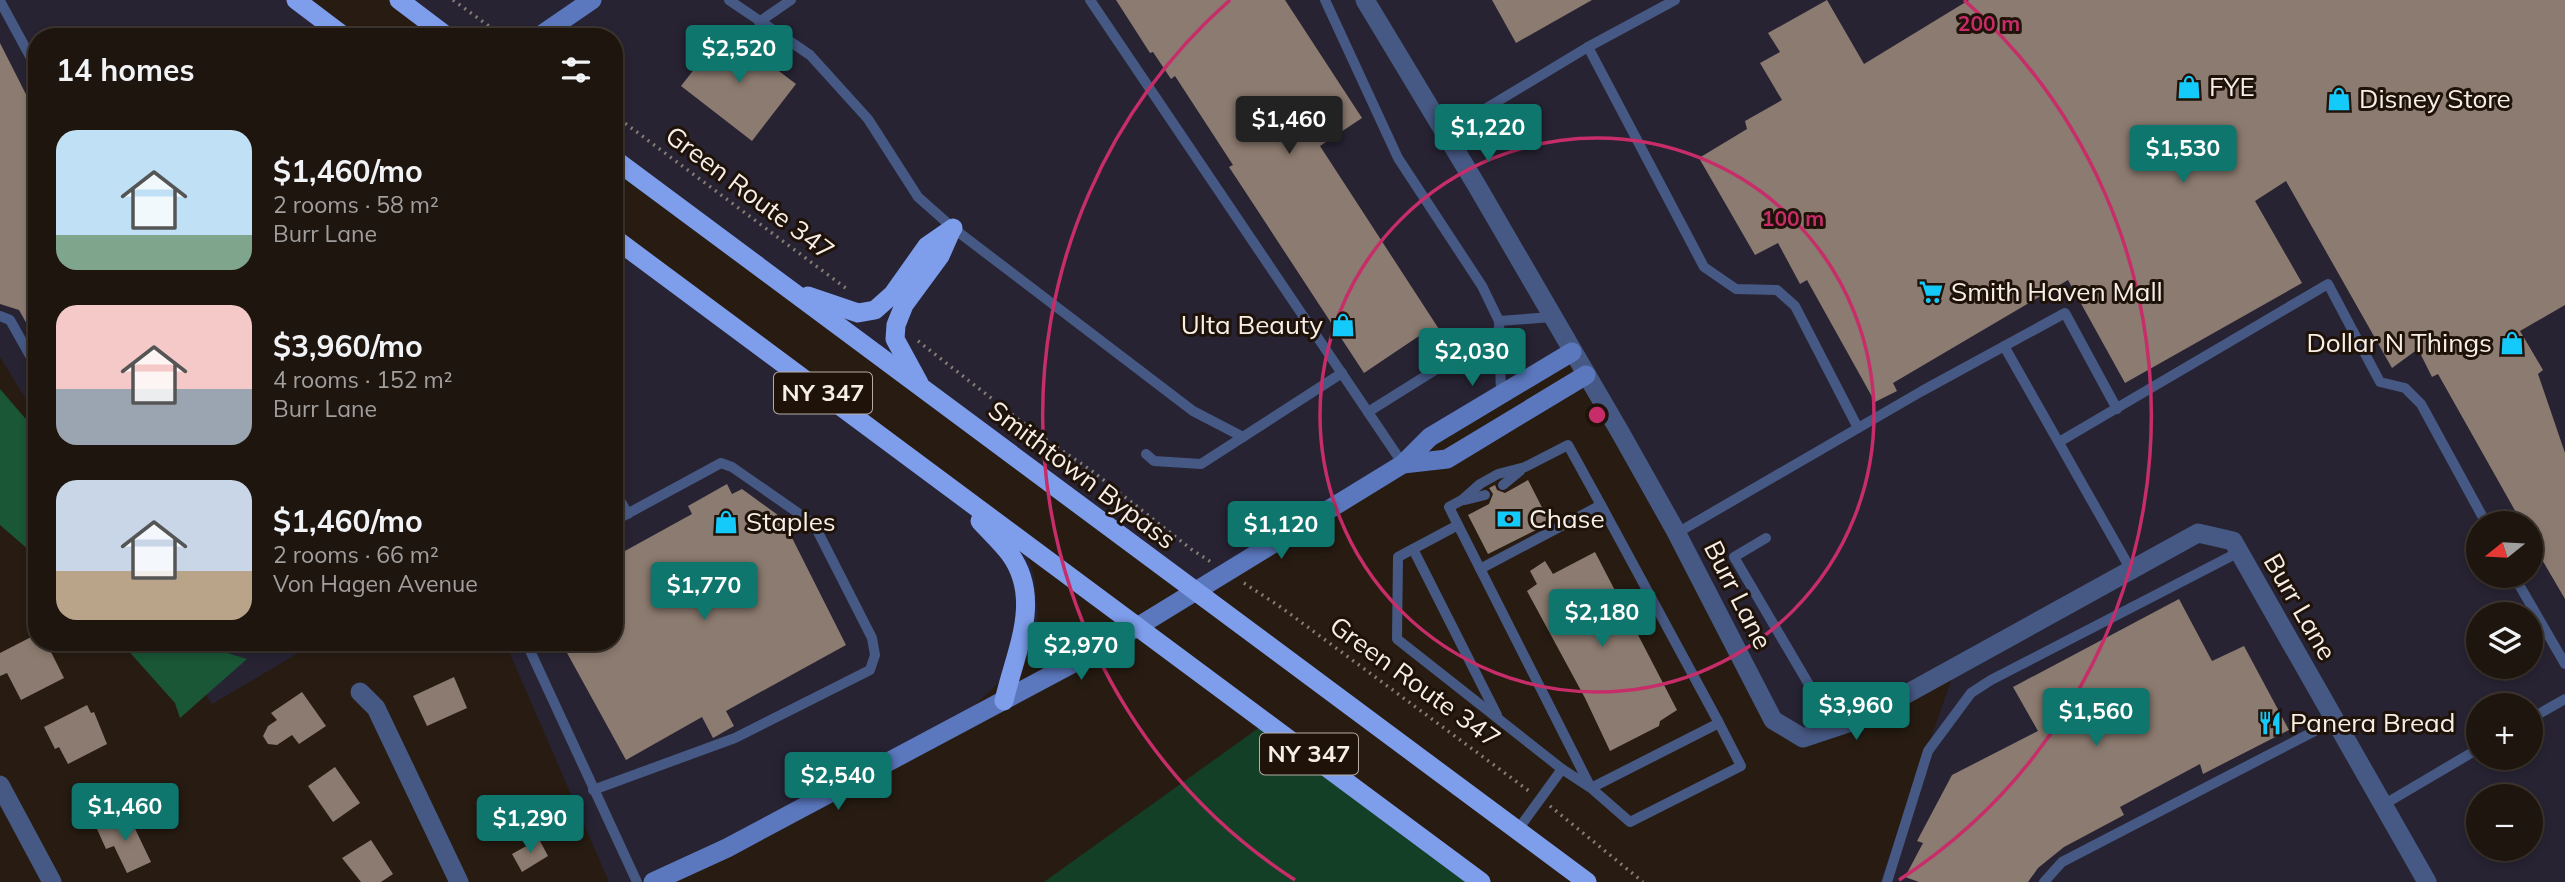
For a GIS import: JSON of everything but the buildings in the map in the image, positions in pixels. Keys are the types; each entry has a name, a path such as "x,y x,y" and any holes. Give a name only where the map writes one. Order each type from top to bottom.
{"highway":[{"path":"296,0 333,28"},
{"path":"399,0 437,28"},
{"name":"Smithtown Bypass","path":"623,166 1587,882"},
{"path":"790,290 851,312 870,312 893,294 927,246 953,228"},
{"path":"922,389 895,339 896,325 904,305 940,256 953,228"},
{"name":"NY 347","path":"623,245 1481,882"},
{"path":"943,482 1009,552 1024,580 1026,618 1004,701"}],"main road":[{"path":"551,28 592,0"},
{"path":"653,882 727,848 1004,701 1138,626 1403,464 1430,437 1572,352"},
{"path":"1403,464 1447,459 1586,375"}],"street":[{"name":"Burr Lane","path":"1365,0 1445,132 1677,533 1773,720 1803,738 1863,718 2198,533 2232,541 2427,882"},
{"path":"360,692 376,708 459,882"},
{"path":"0,785 51,882"}],"lane":[{"path":"729,0 810,55 868,119 918,197 953,228 1193,411 1243,437"},
{"path":"759,22 791,0"},
{"path":"1090,0 1403,464"},
{"path":"1325,0 1398,158 1482,286 1499,325 1501,394"},
{"path":"1445,132 1588,47 1675,0"},
{"path":"0,1 28,52"},
{"path":"1588,47 1704,267 1736,289 1777,290 1795,306 1858,428"},
{"path":"2059,442 2328,284 2380,382 2406,388 2421,404 2479,511"},
{"path":"1677,533 2065,313 2117,409"},
{"path":"0,316 10,320 28,352"},
{"path":"1368,412 1499,325 1552,317"},
{"path":"2004,346 2131,570"},
{"path":"1146,454 1154,461 1201,464 1342,373"},
{"path":"1458,525 1398,557 1397,639 1562,769 1591,788 1630,822 1741,766 1568,445 1525,467 1503,485"},
{"path":"593,790 735,738 870,670 874,654 872,638 811,522 732,467 721,463 623,517"},
{"path":"1525,467 1498,474 1448,508 1591,788"},
{"path":"1462,500 1485,495"},
{"path":"623,505 628,514"},
{"path":"1480,569 1601,505"},
{"path":"1766,538 1734,557 1818,700"},
{"path":"1413,549 1500,720"},
{"path":"1887,882 1928,751 1971,693 2239,552"},
{"path":"2521,588 2565,664"},
{"path":"530,651 637,882"},
{"path":"2543,712 2565,699"},
{"path":"2044,882 2062,862 2334,721"},
{"path":"1591,788 1719,723"},
{"path":"2383,805 2466,757"},
{"path":"1517,831 1562,769"}],"path":[{"path":"453,0 492,28"},
{"name":"Green Route 347","path":"623,122 853,293"},
{"path":"2036,135 2052,159"},
{"path":"918,341 1032,430 1100,477 1191,549"},
{"name":"Green Route 347","path":"1282,608 1525,788"},
{"path":"1554,809 1643,882"}],"shaded area":[{"path":"0,0 293,0 331,28 28,28 28,402 0,357"},
{"path":"399,0 2565,0 2565,882 1880,882 1956,667 1803,738 1773,720 1572,352 1194,591 623,166 623,28 436,28"},
{"path":"623,245 1022,541 1034,574 1038,619 1029,654 974,706 727,848 635,882 609,882 509,651 623,651"},
{"path":"180,651 302,651 212,704"}],"green space":[{"path":"0,389 28,422 28,549 0,525"},
{"path":"129,651 223,651 247,659 180,718 175,703"},
{"path":"1260,727 1485,882 1044,882"}],"place":[{"name":"FYE","path":"2189,87"},
{"name":"Disney Store","path":"2339,99"},
{"name":"Smith Haven Mall","path":"1931,292"},
{"name":"Ulta Beauty","path":"1343,325"},
{"name":"Dollar N Things","path":"2512,343"},
{"name":"Chase","path":"1509,519"},
{"name":"Staples","path":"726,522"},
{"name":"Panera Bread","path":"2270,723"}]}
